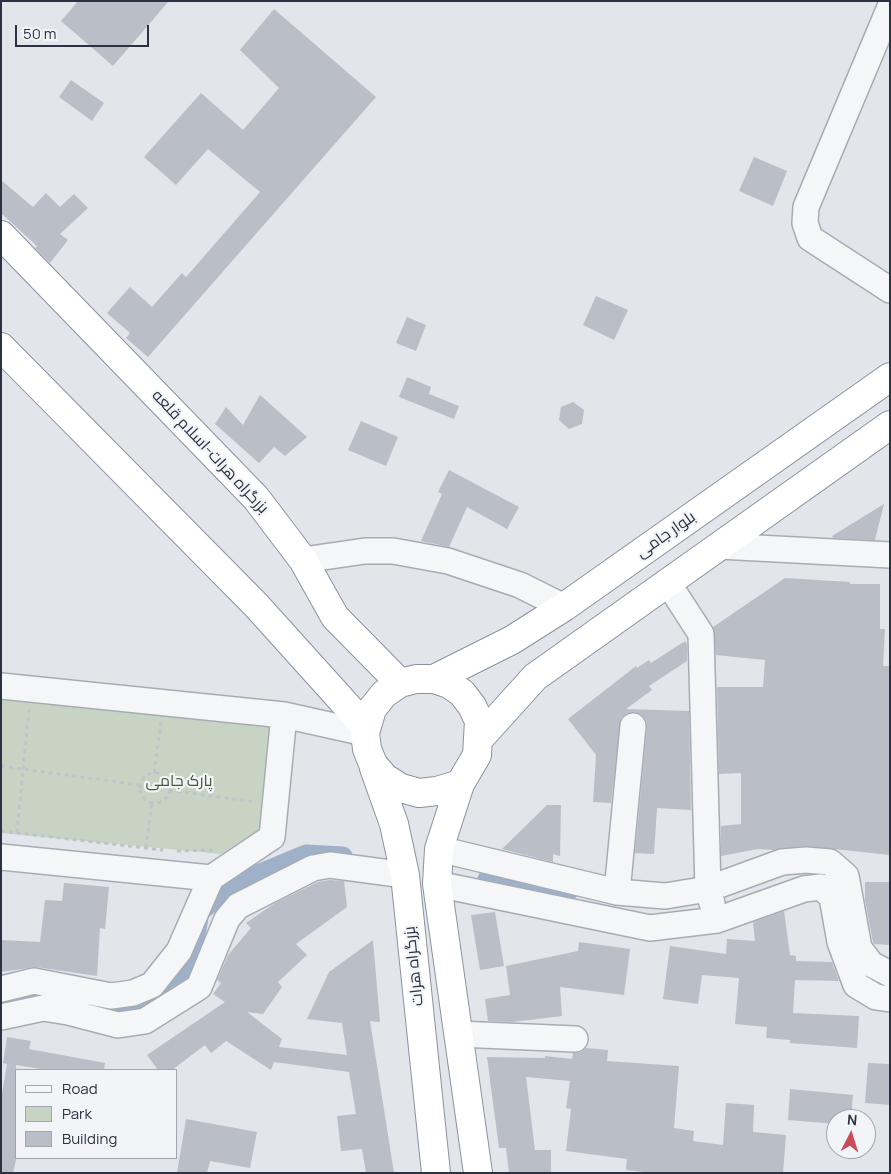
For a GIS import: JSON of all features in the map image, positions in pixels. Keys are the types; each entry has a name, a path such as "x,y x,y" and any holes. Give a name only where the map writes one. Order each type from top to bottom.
{"highway":[{"name":"بزرگراه هرات-اسلام قلعه","path":"1,236 256,498 303,560 334,617 400,683"},
{"path":"1,347 256,605 366,730"},
{"name":"بلوار جامی","path":"434,679 512,640 564,607 890,377"},
{"path":"479,739 535,677 890,425"},
{"path":"416,678 434,679 449,684 462,693 472,706 479,721 477,755 460,784 437,791 419,793 401,788 385,778 373,764 367,749 366,730 372,709 384,694 400,683 416,678"},
{"name":"بزرگراه هرات","path":"373,764 394,824 405,875 436,1173"},
{"name":"بزرگراه هرات","path":"460,784 439,850 437,884 478,1173"}],"street":[{"path":"890,7 806,207 805,223 810,238 890,290"},
{"path":"719,546 890,555"},
{"path":"303,560 365,551 393,552 448,561 520,585 564,607"},
{"path":"668,583 702,634 708,889 717,920"},
{"path":"1,686 284,715 366,730"},
{"path":"1,989 34,981 111,996 133,993 152,986 179,951 211,878 272,838 284,715"},
{"path":"617,892 633,726"},
{"path":"439,850 617,892 665,896 708,889 782,862 806,860 830,862 846,876 859,948 871,964 890,974"},
{"path":"1,857 211,878"},
{"path":"1,1017 43,1008 118,1025 145,1021 200,988 227,920 238,906 313,868 330,865 405,875"},
{"path":"437,884 650,928 717,920 804,889 821,887 832,897 840,942 856,985 876,998 890,999"},
{"path":"458,1034 575,1039"}],"path":[{"path":"17,833 29,704"},
{"path":"154,773 162,716"},
{"path":"1,766 140,785"},
{"path":"154,773 164,776 169,785 169,790 161,801 152,802 144,798 140,785 145,776 154,773"},
{"path":"169,790 259,803"},
{"path":"146,848 152,802"},
{"path":"1,831 179,852 219,849"}],"green space":[{"name":"پارک جامی","path":"1,697 275,723 265,826 221,854 1,833"}],"building":[{"path":"78,1 169,1 113,66 61,21"},
{"path":"274,9 376,97 148,357 126,338 130,333 107,313 130,287 152,307 182,273 186,277 260,192 208,149 176,185 144,157 201,93 243,130 279,88 240,50"},
{"path":"71,80 104,103 92,121 59,97"},
{"path":"754,157 787,171 773,206 739,191"},
{"path":"1,180 33,207 46,193 60,207 74,194 88,208 60,234 68,240 50,263 35,248 37,246 1,213"},
{"path":"596,296 628,310 614,340 583,325"},
{"path":"407,317 426,325 416,351 396,343"},
{"path":"407,377 431,387 429,394 459,406 454,419 399,397"},
{"path":"260,395 307,437 285,456 274,447 259,463 215,424 226,407 243,425"},
{"path":"573,402 584,410 582,424 569,429 559,420 561,407"},
{"path":"361,421 398,437 386,466 348,450"},
{"path":"449,470 519,507 507,529 467,507 449,547 421,541 442,494 438,492"},
{"path":"884,504 875,540 833,538 832,536"},
{"path":"785,578 850,582 850,584 880,584 880,629 885,629 883,666 890,666 890,855 805,846 773,850 758,849 721,856 721,826 741,824 741,773 719,774 717,687 763,687 765,660 716,655 713,627"},
{"path":"685,641 687,644 687,661 649,686 652,690 626,709 689,711 691,810 657,808 654,854 635,853 647,727 646,720 641,714 634,712 627,713 621,718 611,803 593,802 596,755 568,719 636,666 637,668 649,660 651,663"},
{"path":"547,805 561,805 560,856 553,854 553,862 502,849"},
{"path":"330,880 344,881 347,907 296,944 307,955 278,982 282,987 263,1014 247,1012 282,1039 279,1047 347,1055 342,1023 307,1019 329,972 373,940 380,1022 370,1021 394,1173 366,1173 362,1149 341,1151 337,1116 356,1114 349,1072 274,1062 271,1070 226,1041 211,1053 205,1045 173,1069 157,1069 147,1055 225,1002 213,994 221,983 217,980 228,955 251,928 246,923 275,903 318,882"},
{"path":"865,882 890,882 890,945 874,944 873,942 865,900"},
{"path":"64,883 109,887 105,929 100,928 97,976 36,967 1,972 1,940 40,942 45,900 62,901"},
{"path":"784,911 790,955 796,956 796,961 832,962 839,981 795,980 793,1013 859,1016 857,1048 790,1043 790,1040 766,1038 767,1027 735,1024 739,978 702,975 698,1004 663,999 670,946 726,954 727,939 755,941 753,922"},
{"path":"495,912 504,966 480,970 471,915"},
{"path":"579,942 630,949 624,995 560,987 562,1016 512,1022 488,1021 485,999 510,995 506,966 578,951"},
{"path":"7,1037 31,1041 29,1049 105,1063 104,1069 41,1069 16,1065 16,1160 13,1173 1,1173 1,1100 7,1064 3,1063"},
{"path":"586,1048 608,1050 607,1061 679,1066 674,1128 694,1131 693,1141 723,1145 726,1103 754,1105 753,1132 786,1135 783,1173 653,1173 626,1170 627,1159 566,1151 571,1109 566,1108 570,1081 526,1077 535,1150 551,1150 551,1173 509,1173 506,1148 499,1148 487,1057 545,1058 545,1056 572,1059 573,1053 581,1052"},
{"path":"868,1063 890,1064 890,1105 865,1103"},
{"path":"790,1089 853,1095 852,1109 826,1109 826,1123 788,1120"},
{"path":"186,1119 257,1132 250,1168 210,1161 207,1173 177,1173"}],"waterway":[{"path":"1,999 42,995 106,1009 152,999 191,964 200,912 236,883 306,854 343,856"},
{"path":"487,879 569,891"}]}
